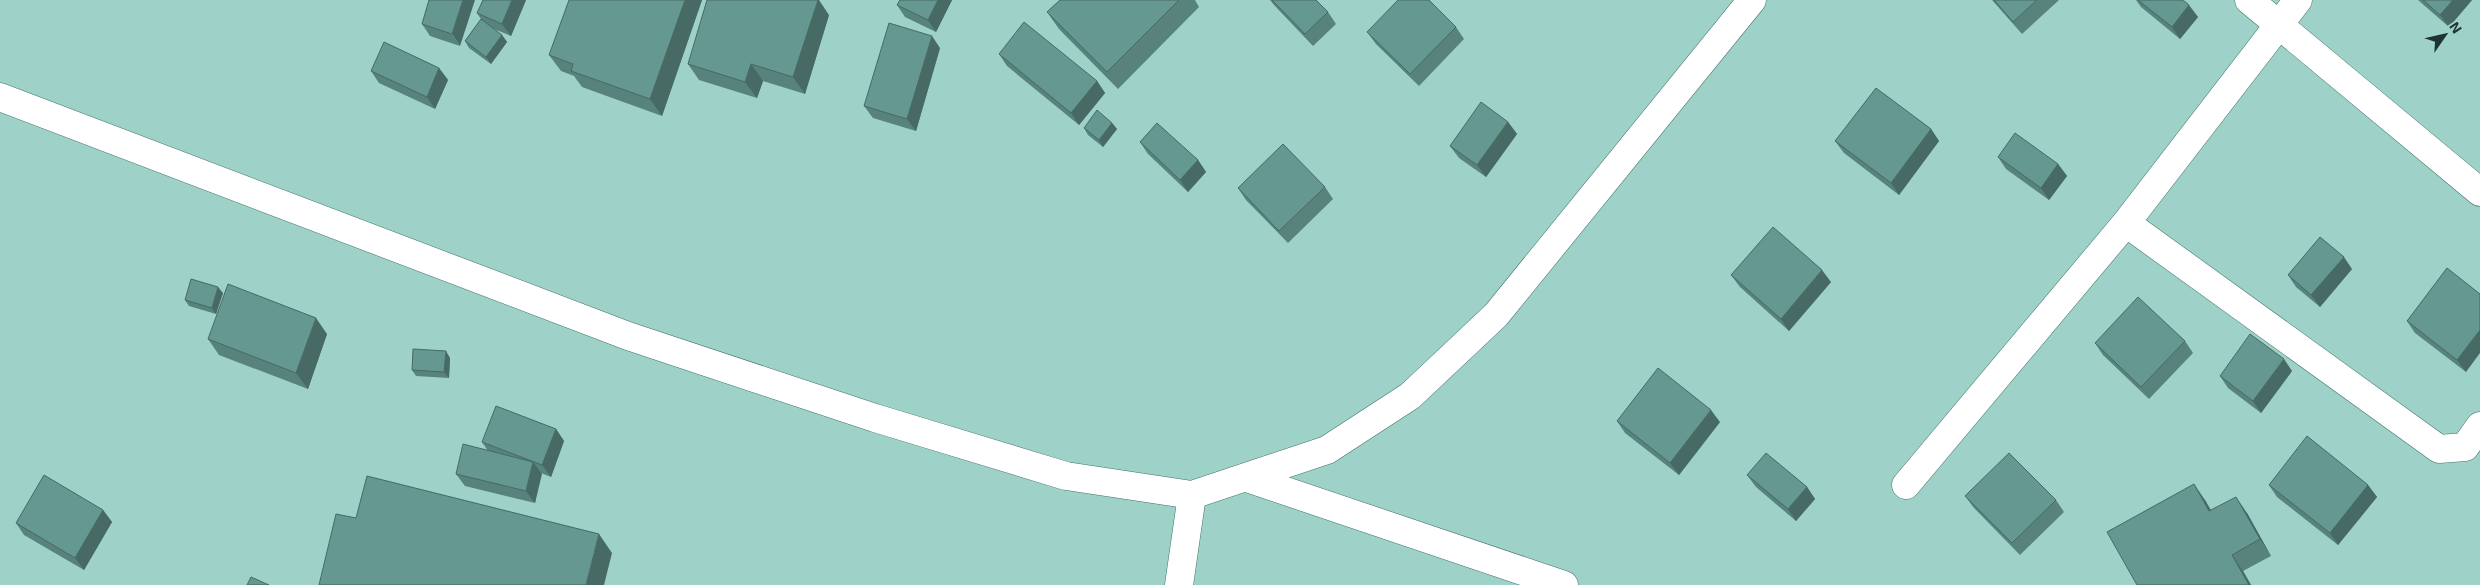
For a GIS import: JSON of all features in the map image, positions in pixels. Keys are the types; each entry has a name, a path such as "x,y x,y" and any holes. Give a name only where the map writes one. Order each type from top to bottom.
{"street":[{"path":"0,97 628,336 866,415 1066,476 1192,495 1327,450 1410,396 1496,315 1752,0"},
{"path":"2249,0 2480,192"},
{"path":"1906,485 2126,223 2298,0"},
{"path":"2126,223 2439,449 2465,447 2480,426"},
{"path":"1247,478 1564,585"},
{"path":"1179,585 1192,495"}],"building":[{"path":"429,0 463,0 452,34 422,24"},
{"path":"483,0 512,0 502,24 477,13"},
{"path":"569,0 685,0 650,99 571,71 573,64 549,55"},
{"path":"707,0 818,0 793,77 751,64 745,82 688,64"},
{"path":"900,0 938,0 928,20 897,5"},
{"path":"1060,0 1179,0 1107,72 1047,12"},
{"path":"1272,0 1316,0 1328,12 1305,34"},
{"path":"1398,0 1429,0 1456,27 1410,74 1367,32"},
{"path":"1994,0 2037,0 2013,22"},
{"path":"2138,0 2183,0 2189,5 2172,27"},
{"path":"2423,0 2453,0 2440,15"},
{"path":"481,19 502,35 486,57 465,41"},
{"path":"1024,22 1097,81 1071,113 999,54"},
{"path":"889,23 932,36 907,119 864,106"},
{"path":"384,42 439,68 427,97 371,71"},
{"path":"1876,88 1931,129 1891,183 1835,141"},
{"path":"1481,102 1508,122 1477,165 1450,146"},
{"path":"1097,110 1112,123 1099,140 1084,128"},
{"path":"1157,123 1198,160 1180,180 1140,142"},
{"path":"2015,133 2058,164 2041,188 1998,157"},
{"path":"1283,144 1325,187 1279,231 1238,188"},
{"path":"1773,227 1822,270 1781,319 1731,275"},
{"path":"2320,237 2344,257 2311,295 2288,275"},
{"path":"2447,268 2480,294 2480,330 2457,360 2407,321"},
{"path":"191,279 218,287 212,308 185,300"},
{"path":"228,284 316,318 296,373 208,339"},
{"path":"2138,297 2185,341 2141,387 2095,343"},
{"path":"2250,334 2284,359 2253,401 2220,376"},
{"path":"413,349 446,351 444,372 412,370"},
{"path":"1658,368 1711,410 1670,463 1617,421"},
{"path":"496,406 556,429 542,465 482,442"},
{"path":"2307,436 2368,485 2330,533 2269,485"},
{"path":"463,444 533,462 526,491 456,474"},
{"path":"1766,453 1807,487 1788,509 1747,475"},
{"path":"2009,453 2056,500 2012,543 1965,496"},
{"path":"44,475 103,510 75,558 16,523"},
{"path":"367,476 599,534 586,585 319,585 336,514 356,518"},
{"path":"2194,484 2209,511 2236,497 2260,539 2232,555 2249,585 2137,585 2107,532"},
{"path":"251,577 269,585 247,585"}]}
